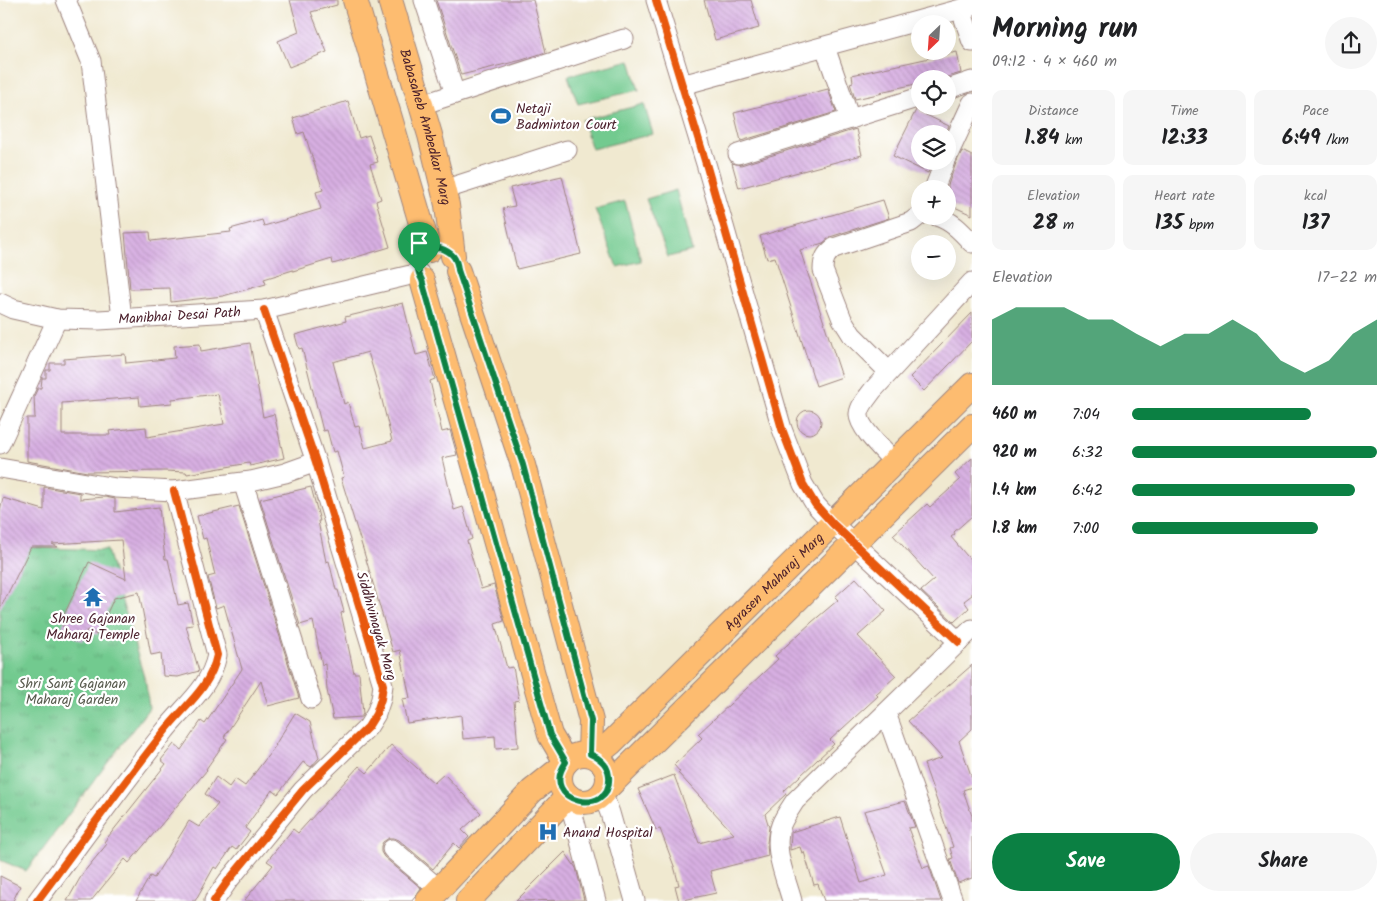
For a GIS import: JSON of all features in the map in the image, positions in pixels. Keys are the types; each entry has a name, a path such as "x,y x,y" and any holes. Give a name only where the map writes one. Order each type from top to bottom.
{"main road":[{"path":"355,0 429,250"},
{"name":"Babasaheb Ambedkar Marg","path":"390,0 421,105 447,205 456,263 523,465 591,721 592,755"},
{"path":"420,277 432,287 443,287 453,281 456,263 448,251 440,248 429,250 419,262 420,277 550,735 564,764 560,779 561,786 568,796 579,802 586,803 604,792 609,777 605,765 592,755 577,755 564,764 532,791 433,895"},
{"name":"Agrasen Maharaj Marg","path":"592,755 611,742 972,385"},
{"name":"Agrasen Maharaj Marg","path":"604,792 972,426"},
{"path":"468,901 568,796"}],"street":[{"path":"66,0 91,61 122,318"},
{"path":"424,0 455,94"},
{"path":"656,0 782,429 803,484 815,504 853,544 965,635 795,801 781,825 778,841 792,901"},
{"path":"682,85 966,8 972,42"},
{"path":"421,105 624,39"},
{"path":"825,47 850,119"},
{"path":"956,86 972,81"},
{"path":"738,154 911,100"},
{"path":"956,138 972,103"},
{"path":"443,190 567,150"},
{"path":"889,372 852,334 842,319 824,270 823,261 834,248 911,222"},
{"path":"954,225 972,243"},
{"name":"Manibhai Desai Path","path":"0,303 13,309 57,319 122,318 264,310 420,277"},
{"path":"894,462 860,424 859,414 862,405 889,372 972,282"},
{"name":"Siddhivinayak Marg","path":"214,901 228,881 303,790 368,727 376,714 383,685 316,462 264,310"},
{"path":"0,444 57,319"},
{"path":"0,468 116,488 174,491 243,482 285,473 316,462"},
{"path":"243,482 311,698"},
{"path":"37,901 164,731 208,681 214,668 217,655 174,491"},
{"path":"886,713 953,901"},
{"path":"604,792 635,901"},
{"path":"568,796 596,901"},
{"path":"392,849 433,895"}],"green space":[{"path":"630,60 639,90 578,104 568,76"},
{"path":"644,104 653,134 592,149 582,120"},
{"path":"676,190 692,251 668,257 646,199"},
{"path":"625,201 641,261 617,267 595,209"},
{"name":"Shri Sant Gajanan Maharaj Garden","path":"19,547 107,550 146,684 149,708 26,871 0,860 0,580"}],"building":[{"path":"290,0 337,0 337,5 311,12 327,52 289,67 278,41 299,32"},
{"path":"436,0 533,0 546,52 461,75"},
{"path":"704,0 751,0 759,28 715,40"},
{"path":"956,52 961,73 956,74 956,70 911,70 911,85 855,99 850,83 853,82 852,75 920,60 956,60"},
{"path":"828,89 836,112 741,141 734,113"},
{"path":"348,101 359,138 369,135 378,162 370,164 381,199 376,201 390,247 333,264 332,259 293,270 264,279 266,284 223,296 171,302 170,288 130,289 125,233 150,232 151,241 231,232 230,229 262,220 264,226 321,209 316,192 323,190 304,132 298,134 293,118"},
{"path":"914,115 926,115 947,125 911,125 911,165 893,156"},
{"path":"856,129 862,155 739,188 732,163 741,165"},
{"path":"962,151 972,156 972,215 956,208 956,180 950,180 953,170 956,170 956,163"},
{"path":"562,176 581,254 517,269 503,208 515,206 510,188"},
{"path":"883,200 889,218 830,237 823,243 800,250 842,377 816,386 775,257 767,259 760,236"},
{"path":"403,303 416,355 427,352 435,379 430,381 442,432 450,430 457,455 442,458 454,510 463,507 472,539 467,541 481,589 494,585 504,621 495,624 507,668 513,667 519,700 514,701 518,747 496,749 495,736 463,739 461,715 407,723 402,699 410,698 400,650 393,652 341,478 344,477 337,451 333,452 327,430 323,431 302,348 299,349 295,335 346,321 345,317","holes":["368,352 392,441 365,448 359,426 355,427 348,402 344,404 333,362"]},
{"path":"972,313 972,341 924,391 910,377"},
{"path":"250,343 263,417 274,414 284,458 250,466 249,463 187,474 186,472 165,471 87,472 27,461 27,418 35,418 34,396 38,388 41,388 42,378 46,378 46,370 50,370 50,363 64,363 64,359 125,354 126,363 175,358 174,346 200,344 201,351","holes":["218,394 224,424 147,437 146,427 109,431 110,435 62,435 62,403 139,397 140,406 172,403 172,399"]},
{"path":"809,410 818,413 821,422 818,431 809,434 800,431 797,422 800,413"},
{"path":"972,458 972,516 951,537 972,562 972,595 964,601 969,608 954,622 921,591 934,580 893,535 927,504 930,507 960,480 955,474"},
{"path":"44,487 80,493 80,499 105,497 115,499 115,512 159,507 165,559 168,559 178,605 188,603 193,625 186,626 199,671 178,677 163,676 161,653 151,655 139,592 114,598 97,635 87,630 82,641 66,633 68,629 62,626 66,618 63,617 89,562 126,579 121,540 52,544 58,547 31,547 0,609 0,511 3,498 44,510"},
{"path":"311,487 320,521 318,521 326,562 329,561 344,612 341,613 354,673 359,673 363,714 361,717 333,719 327,690 325,664 322,665 313,621 300,625 260,499"},
{"path":"239,506 299,698 268,706 261,681 224,737 227,739 207,770 129,863 125,859 91,901 67,901 83,873 107,844 104,842 166,764 161,760 174,744 181,750 201,721 205,724 242,669 224,605 216,608 208,577 215,575 206,538 203,539 197,516"},
{"path":"856,578 886,611 858,636 896,676 876,694 878,696 830,740 834,744 784,791 786,794 765,814 769,827 768,856 710,871 716,893 679,901 675,886 679,885 674,866 660,829 656,830 638,789 674,775 699,843 734,834 678,773 680,772 674,765 702,738 698,734 778,659 775,656 838,600 835,597"},
{"path":"972,665 972,729 959,741 972,778 972,787 963,790 972,816 972,878 958,883 950,859 953,858 950,848 953,847 924,764 942,758 908,721"},
{"path":"295,713 310,722 319,758 311,767 303,762 278,794 272,790 245,828 250,832 236,850 232,847 217,869 214,867 195,901 136,901 150,876 154,878 189,821 199,827 218,804 205,794 216,777 229,787 235,779 245,786 276,745"},
{"path":"391,745 434,783 444,774 481,813 462,830 469,837 459,848 454,843 433,869 399,840 389,838 383,842 381,852 384,857 421,888 412,901 244,901 273,865 267,861 293,829 298,833 359,766 367,773"},
{"path":"905,801 915,827 908,828 923,868 929,866 941,901 824,901 818,884 814,885 804,852 802,853 800,847 790,850 791,832 840,817 861,883 887,875 864,811"},
{"path":"565,852 576,868 584,900 516,901"},
{"path":"0,876 20,886 13,901 0,901"}],"cycle path":[{"path":"656,0 707,167 782,429 803,484 815,504 833,524 959,642"},
{"path":"214,901 228,881 303,790 368,727 376,714 383,685 316,462 264,310"},
{"path":"37,901 148,753 209,678 214,667 217,655 174,491"}],"place":[{"name":"Netaji Badminton Court","path":"501,116"},
{"name":"Shree Gajanan Maharaj Temple","path":"93,597"},
{"name":"Anand Hospital","path":"548,832"}],"route":[{"path":"440,248 454,256 523,465 591,721 590,754 601,760 608,771 608,783 603,795 586,803 579,802 568,796 561,786 560,773 566,762 550,735 419,273 418,266 421,258 432,249 440,248"}]}
